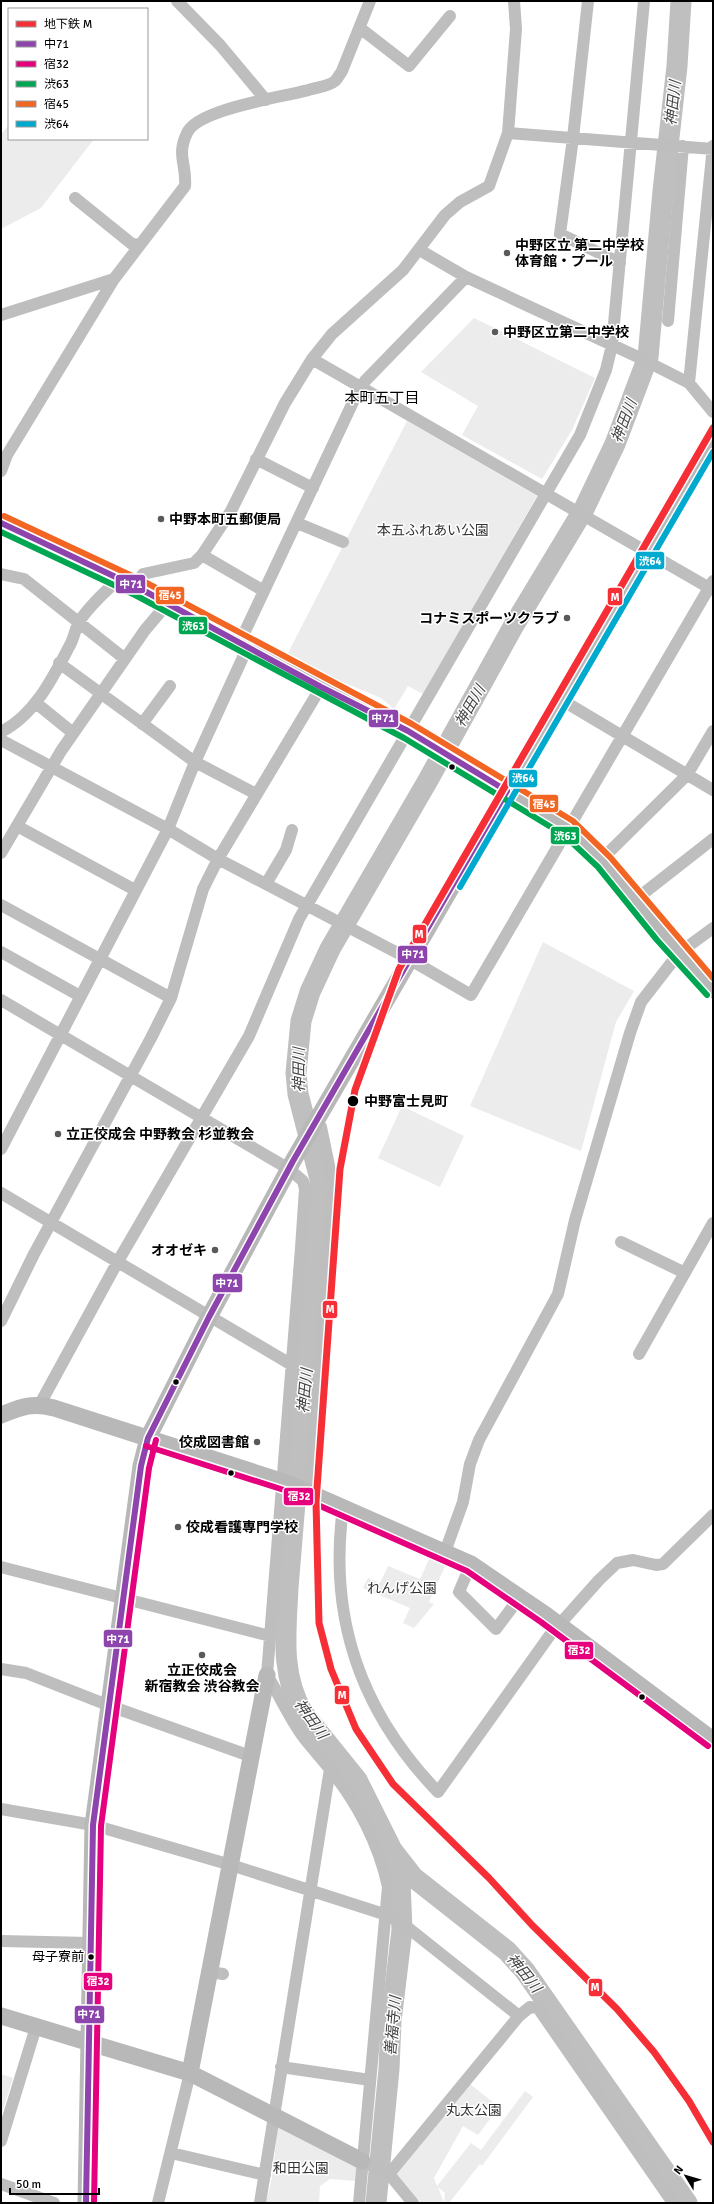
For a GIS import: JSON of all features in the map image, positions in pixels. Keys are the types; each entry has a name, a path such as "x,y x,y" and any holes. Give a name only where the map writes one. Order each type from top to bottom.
{"street":[{"path":"177,1 220,45 266,100"},
{"path":"1,471 7,455 114,279 185,186 186,174 181,154 187,132 204,118 242,105 287,97 328,85 335,81 342,71 370,1"},
{"path":"134,586 143,574 194,563 202,555 231,511 285,403 312,359 332,334 403,270 445,215 460,202 489,186 508,133 516,29 514,1"},
{"path":"588,1 573,138 560,234 620,263"},
{"path":"40,1404 117,1263 250,1036 299,919 580,435 606,370 612,345 644,1"},
{"path":"360,28 409,66 450,16"},
{"path":"508,133 713,148 689,383"},
{"path":"668,321 682,146"},
{"path":"75,198 132,244 139,245"},
{"path":"420,248 423,252 466,277 657,366 689,383 713,412"},
{"path":"1,1149 168,829 195,762 244,655 240,642 361,387 365,381 466,277"},
{"path":"1,315 114,279"},
{"path":"1,740 168,829 266,884 409,959 471,995 712,586 646,552 573,508 312,359"},
{"path":"86,2203 93,1825 141,1466 148,1438 209,1317 315,1121 713,436"},
{"path":"256,459 313,488"},
{"path":"1,523 134,586 408,731 569,828 584,840 602,859 679,953 713,990"},
{"path":"297,523 343,542"},
{"path":"202,555 264,591"},
{"path":"1,574 24,579 80,622 104,644 125,659"},
{"path":"1,732 18,722 36,703 71,644 80,622 93,604 119,579"},
{"path":"1,853 50,767 73,732 125,659 167,604"},
{"path":"59,663 195,762 256,794"},
{"path":"142,724 170,686"},
{"path":"1,1321 51,1222 171,998 203,889 218,858 321,686"},
{"path":"560,699 713,790"},
{"path":"36,703 73,732"},
{"path":"602,859 687,775 713,731"},
{"path":"17,826 135,890"},
{"path":"266,884 286,850 292,830"},
{"path":"635,900 713,839"},
{"path":"1,905 171,998"},
{"path":"445,1552 463,1502 470,1464 479,1440 558,1294 575,1220 630,1032 641,1002 679,953 713,928"},
{"path":"1,952 80,996"},
{"path":"1,1000 289,1169 303,1181 304,1189 284,1482 267,1675 250,1756 231,1865 217,1973 190,2073 172,2153 158,2203"},
{"path":"309,1492 333,1185 322,1127 315,1121"},
{"path":"1,1193 117,1263 292,1365"},
{"path":"639,1354 713,1223"},
{"path":"621,1242 685,1273"},
{"path":"1,1415 23,1406 40,1404 284,1482 445,1552 471,1564 520,1597 713,1740"},
{"path":"343,1508 338,1561 343,1599 355,1662 378,1714 404,1752 438,1792 559,1625 617,1563 633,1560 663,1564 713,1515"},
{"path":"471,1564 459,1592 496,1629 520,1597"},
{"path":"1,1567 270,1636"},
{"path":"1,1669 26,1673 110,1706 250,1756"},
{"path":"267,1675 291,1719 350,1797 371,1837 383,1867 388,1887 388,1915 370,2080 365,2162 359,2203"},
{"path":"260,2203 309,1890 330,1769"},
{"path":"1,1809 93,1825 231,1865 388,1915 408,1927 519,2016"},
{"path":"1,1941 90,1943"},
{"path":"387,2173 519,2016 530,2007 538,2008 673,2203"},
{"path":"1,2016 89,2044 190,2073 387,2173 413,2203"},
{"path":"1,2141 36,2027"},
{"path":"281,2067 370,2080"},
{"path":"172,2153 265,2175"},
{"path":"1,2184 54,2203"}],"green space":[{"path":"8,126 8,140 93,140 41,208 1,229 1,134"},
{"path":"474,318 595,378 572,430 542,479 462,435 478,406 421,372"},
{"name":"本五ふれあい公園","path":"407,421 537,496 423,694 408,686 394,709 381,698 340,681 288,653"},
{"path":"543,942 634,991 616,1022 581,1151 470,1106"},
{"path":"402,1106 464,1136 440,1187 378,1158"},
{"name":"れんげ公園","path":"431,1555 447,1562 429,1602 434,1604 414,1628 403,1623 410,1608 363,1588 368,1578 380,1583 388,1566 420,1579"},
{"path":"1,2074 13,2078 1,2116"},
{"name":"丸太公園","path":"470,2084 499,2107 478,2135 463,2126 434,2178 437,2186 471,2143 481,2150 525,2091 533,2097 482,2166 480,2164 449,2203 421,2203 396,2173","holes":["438,2187 445,2193 444,2203"]},
{"name":"和田公園","path":"278,2126 356,2166 356,2181 330,2179 320,2186 319,2203 266,2203 272,2178"}],"waterway":[{"name":"神田川","path":"681,1 677,66 663,191 648,357 615,444 584,509 514,625 427,782 330,949 310,992 301,1021 296,1073 298,1094 320,1179 319,1209 288,1588 286,1652 291,1683 303,1713 357,1780 392,1850 413,1877 507,1951 525,1971 687,2203"},
{"name":"善福寺川","path":"376,2203 389,2069 391,2021 402,1930 400,1881 393,1856"}],"metro line":[{"name":"M","path":"713,428 399,969 355,1090 340,1169 316,1502 319,1623 331,1669 356,1729 393,1784 489,1878 532,1925 617,2009 654,2052 689,2101 713,2142"}],"transit line":[{"name":"渋64","path":"460,887 713,452"},
{"name":"宿45","path":"4,516 143,581 412,724 573,821 610,857 713,978"},
{"name":"中71","path":"1,523 139,588 321,687 408,731 507,791"},
{"name":"渋63","path":"1,532 135,595 404,738 564,835 598,867 657,940 707,995"},
{"name":"中71","path":"86,2203 93,1825 141,1466 148,1438 209,1317 293,1161 507,791"},
{"name":"宿32","path":"94,2203 101,1826 149,1468 156,1440"},
{"name":"宿32","path":"146,1446 284,1490 467,1571 541,1622 708,1746"}],"place":[{"name":"中野区立 第二中学校 体育館・プール","path":"507,253"},
{"name":"中野区立第二中学校","path":"495,332"},
{"name":"中野本町五郵便局","path":"161,519"},
{"name":"コナミスポーツクラブ","path":"567,618"},
{"name":"中野富士見町","path":"353,1101"},
{"name":"立正佼成会 中野教会 杉並教会","path":"58,1134"},
{"name":"オオゼキ","path":"215,1250"},
{"name":"佼成図書館","path":"257,1442"},
{"name":"佼成看護専門学校","path":"178,1527"},
{"name":"立正佼成会 新宿教会 渋谷教会","path":"202,1655"},
{"name":"母子寮前","path":"91,1957"}],"district":[{"name":"本町五丁目","path":"382,398"}]}
